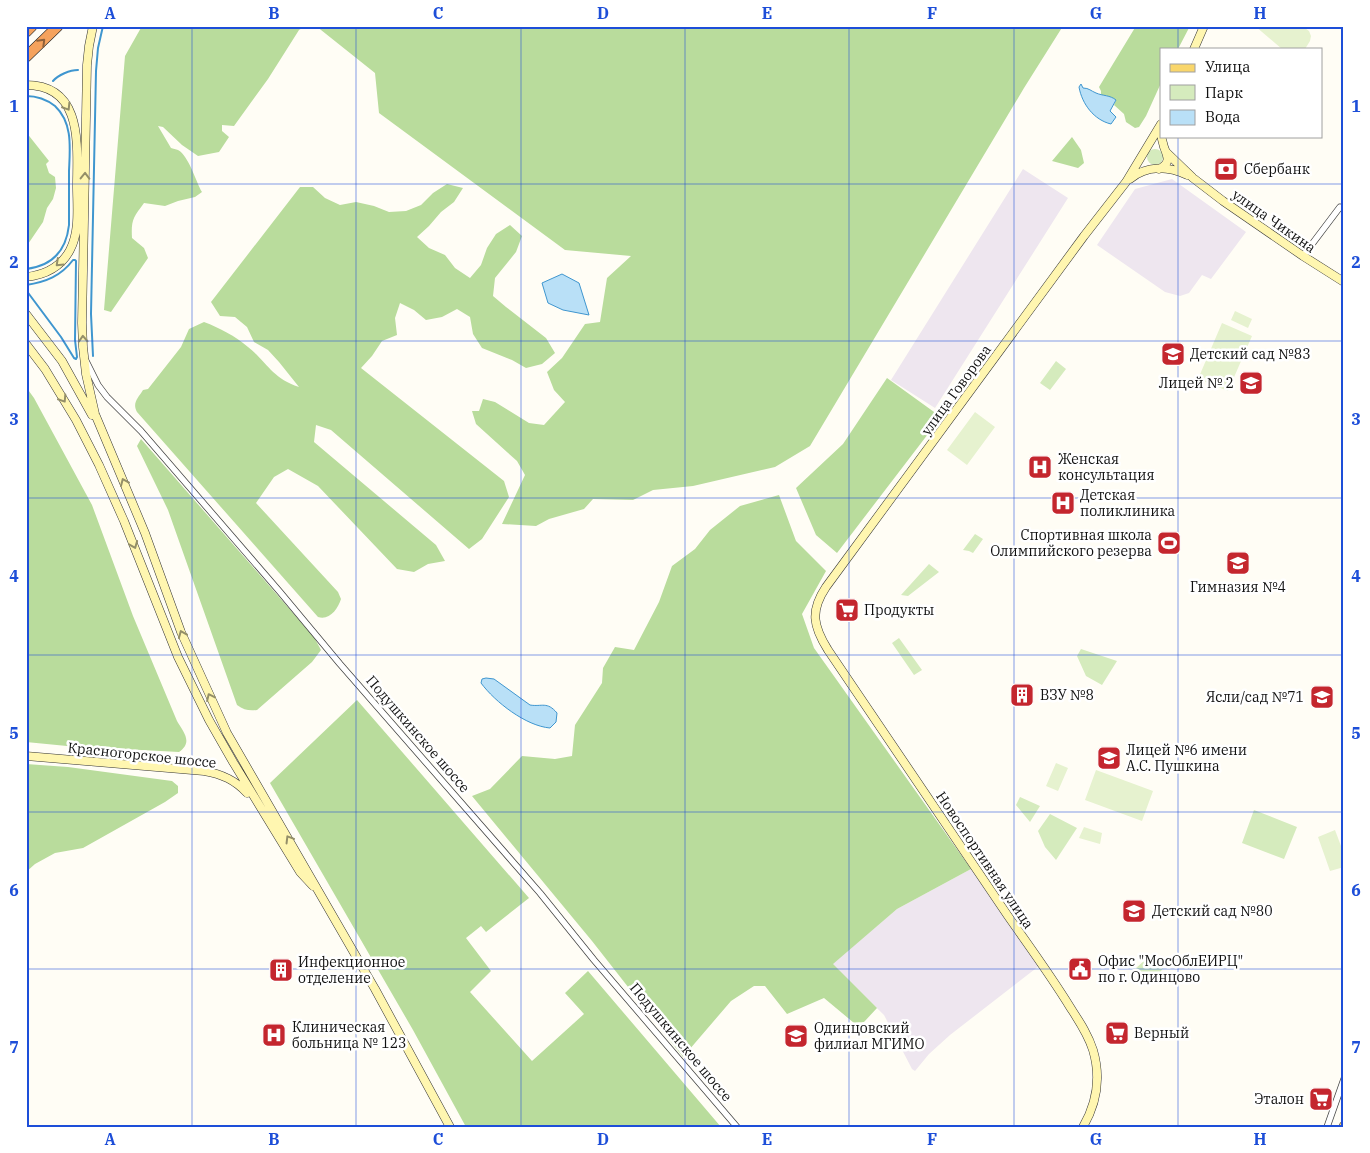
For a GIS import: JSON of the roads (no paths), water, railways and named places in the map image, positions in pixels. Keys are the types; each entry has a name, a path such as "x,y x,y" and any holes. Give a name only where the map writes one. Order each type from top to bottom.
{"highway":[{"path":"26,32 32,26"},
{"path":"26,57 58,26"}],"main road":[{"path":"94,26 87,65 82,314 84,357 90,397 95,414 145,533 181,632 218,715 375,989 450,1127"},
{"path":"1194,48 1204,26"},
{"path":"26,86 33,85 49,90 66,104 73,119 77,142 76,226 74,241 67,255 55,267 43,273 26,277"},
{"name":"улица Говорова","path":"815,616 818,598 1126,182 1160,126"},
{"path":"1162,138 1168,159 1166,163 1157,169 1145,163 1145,152 1153,146 1157,145 1165,150"},
{"name":"улица Чикина","path":"1165,150 1193,178 1303,256 1344,282"},
{"name":"улица Говорова","path":"1126,182 1142,171 1157,169"},
{"name":"улица Чикина","path":"1157,169 1177,171 1193,178"},
{"path":"26,314 62,361 104,437"},
{"path":"26,344 45,369 76,420 124,521 178,657 220,741 300,872 322,896"},
{"name":"Новоспортивная улица","path":"815,616 818,633 828,650 924,794 1058,987 1088,1036 1095,1059 1097,1084 1092,1109 1083,1127"},
{"name":"Красногорское шоссе","path":"26,756 199,770 215,773 230,778 239,784 267,819"}],"street":[{"path":"1303,256 1340,207 1344,209"},
{"name":"Подушкинское шоссе","path":"84,357 98,385 107,397 141,431 280,592 737,1127"},
{"path":"1327,1127 1344,1079"}],"water":[{"path":"1081,84 1083,88 1116,100 1110,111 1116,117 1111,124 1099,119 1086,105 1079,87"},
{"path":"562,274 579,283 589,315 563,310 548,303 542,283"},
{"path":"482,679 494,679 530,705 550,707 557,713 556,722 550,728 521,718 494,698 487,690 481,683"}],"waterway":[{"path":"93,356 91,314 96,71 98,48 103,26"},
{"path":"53,81 64,73 78,70"},
{"path":"26,96 45,100 55,106 61,113 68,128 70,154 69,225 65,243 50,261 43,265 26,269"},
{"path":"26,285 52,277 68,266 73,260 76,261 76,359 26,290"}],"place":[{"name":"Сбербанк","path":"1226,169"},
{"name":"Детский сад №83","path":"1173,354"},
{"name":"Лицей № 2","path":"1251,383"},
{"name":"Женская консультация","path":"1040,467"},
{"name":"Детская поликлиника","path":"1063,503"},
{"name":"Спортивная школа Олимпийского резерва","path":"1169,543"},
{"name":"Гимназия №4","path":"1238,563"},
{"name":"Продукты","path":"847,610"},
{"name":"ВЗУ №8","path":"1022,695"},
{"name":"Ясли/сад №71","path":"1322,697"},
{"name":"Лицей №6 имени А.С. Пушкина","path":"1109,758"},
{"name":"Детский сад №80","path":"1134,911"},
{"name":"Офис \"МосОблЕИРЦ\" по г. Одинцово","path":"1080,969"},
{"name":"Инфекционное отделение","path":"281,970"},
{"name":"Верный","path":"1117,1033"},
{"name":"Клиническая больница № 123","path":"274,1035"},
{"name":"Одинцовский филиал МГИМО","path":"796,1036"},
{"name":"Эталон","path":"1321,1099"}]}
